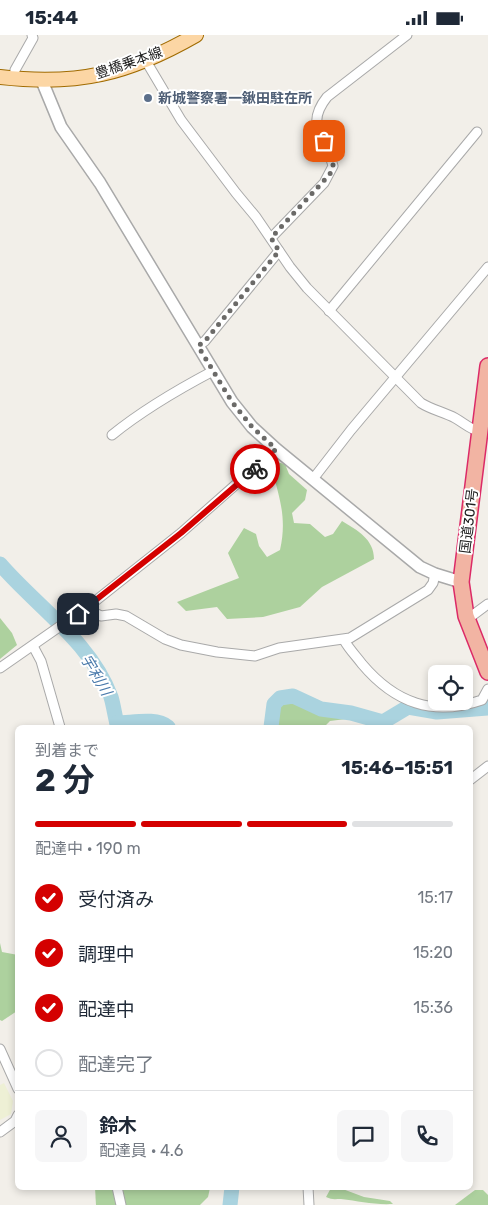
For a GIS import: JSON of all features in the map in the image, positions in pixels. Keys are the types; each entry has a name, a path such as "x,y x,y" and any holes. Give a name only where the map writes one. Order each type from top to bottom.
{"highway":[{"name":"国道301号","path":"488,366 461,582 466,616 488,672"}],"main road":[{"name":"豊橋乗本線","path":"7,78 42,81 84,78 115,72 146,61 196,35"}],"street":[{"path":"7,78 15,70 32,39 32,35"},
{"path":"271,238 324,183 333,165 317,123 316,114 321,105 327,97 407,35"},
{"path":"146,61 181,120 271,238 306,288 430,409 454,417 473,430 481,432"},
{"path":"42,81 61,127 100,183 213,371 252,427 276,449 420,567 461,582"},
{"path":"329,311 477,132"},
{"path":"198,346 205,341 279,251"},
{"path":"313,479 351,430 397,378 488,267"},
{"path":"112,435 132,418 163,398 213,371"},
{"path":"0,668 89,606 181,533 276,449"},
{"path":"89,606 95,613 101,616 116,614 126,616 165,639 181,645 243,656 255,656 279,648 350,638 428,590 433,583 435,574"},
{"path":"466,616 473,615 488,604"},
{"path":"344,640 380,684 410,702 445,708 482,700 488,689"},
{"path":"34,645 41,661 59,725"},
{"path":"473,778 488,766"},
{"path":"0,1049 15,1082"},
{"path":"0,1132 15,1121"},
{"path":"118,1190 121,1205"},
{"path":"308,1190 309,1205"}],"green space":[{"path":"276,462 285,464 289,474 307,490 305,500 292,513 294,523 310,524 325,537 333,534 342,521 364,536 371,546 374,559 322,587 300,607 263,617 227,619 217,607 186,611 177,602 239,578 228,553 244,528 256,534 259,546 267,557 280,550 283,519 272,470"},
{"path":"0,618 12,633 17,645 0,659"},
{"path":"281,703 303,703 321,711 341,714 346,719 330,721 326,725 272,725"},
{"path":"0,943 2,952 15,954 15,1012 2,1021 0,1020"},
{"path":"4,1083 13,1101 11,1114 0,1120 0,1085"},
{"path":"95,1190 210,1190 208,1197 200,1205 96,1205"},
{"path":"330,1190 345,1190 364,1197 390,1201 393,1204 330,1199 326,1197"},
{"path":"475,1190 483,1190 488,1195 488,1205 455,1205"}],"waterway":[{"name":"宇利川","path":"0,564 62,626 90,659 102,677 111,697 118,725"},
{"path":"271,725 274,704 280,698 293,696 321,709 351,713 383,722 408,707 437,712 488,708"},
{"path":"117,723 151,721 165,725"},
{"name":"宇利川","path":"230,1205 232,1190"}],"way so far":[{"path":"255,469 276,449 252,427 232,402 198,346 205,341 279,251 271,238 324,183 330,174 333,165 332,158 324,141"}],"place":[{"name":"新城警察署一鍬田駐在所","path":"148,98"}],"route":[{"path":"78,614 181,533 255,469"}]}
